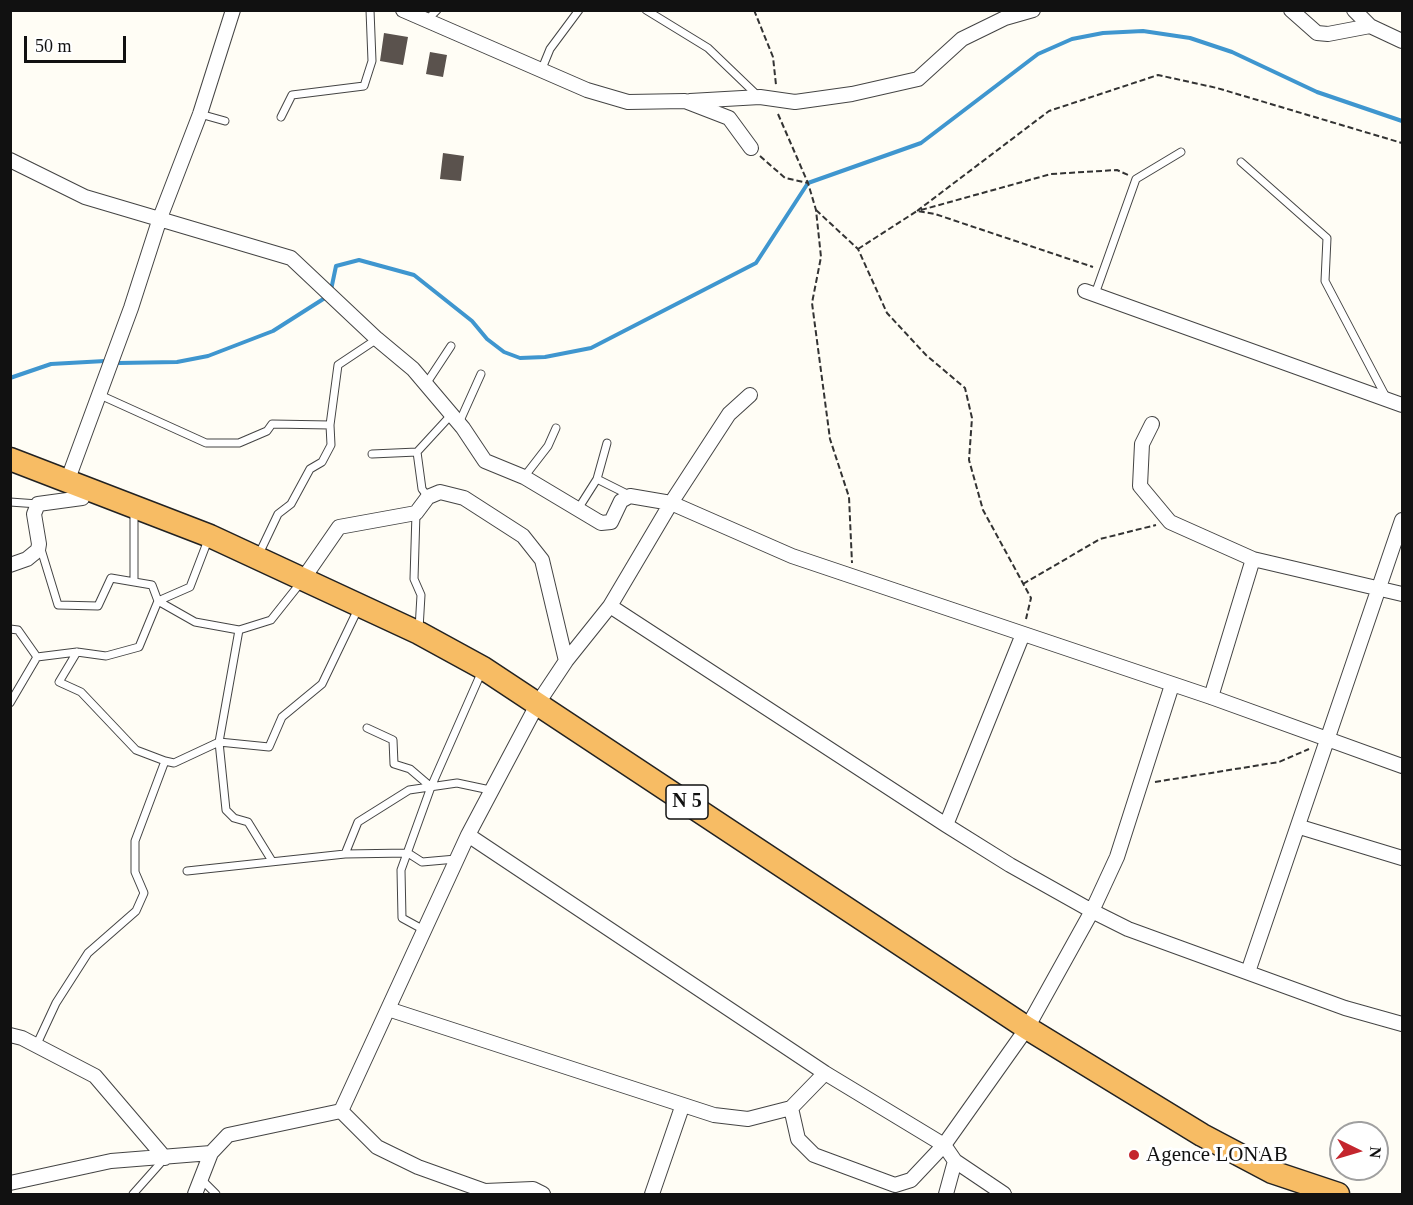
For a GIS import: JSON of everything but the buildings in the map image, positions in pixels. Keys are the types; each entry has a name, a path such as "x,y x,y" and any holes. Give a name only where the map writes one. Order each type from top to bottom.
{"highway":[{"name":"N 5","path":"10,459 210,536 419,633 483,668 1027,1028 1202,1135 1272,1172 1338,1194"}],"street":[{"path":"10,565 27,559 38,550 34,514 38,504 82,498 76,483 100,395 160,218 200,114 233,10"},
{"path":"403,10 428,16 541,71 587,90 628,102 760,98 795,102 852,94 918,79 962,39 1005,18 1033,10"},
{"path":"1291,10 1317,33 1328,34 1370,26"},
{"path":"1354,10 1370,26 1402,41"},
{"path":"685,101 729,118 751,148"},
{"path":"10,160 85,197 291,258 377,339 413,369 456,419 485,461 524,477 601,523 611,522 621,501 630,496 671,503 792,556 1211,697 1402,765"},
{"path":"1090,292 1402,405"},
{"path":"341,1112 468,835 538,703 566,661 610,606 671,503 729,414 750,395"},
{"path":"1152,424 1143,444 1140,486 1170,522 1253,559 1402,594"},
{"path":"303,579 339,527 416,513 428,497 440,492 464,498 523,536 542,560 566,661"},
{"path":"1248,972 1329,740 1402,520"},
{"path":"1211,697 1253,559"},
{"path":"610,606 946,825 1010,865 1092,911 1128,929 1345,1008 1402,1024"},
{"path":"946,825 1023,634"},
{"path":"791,1108 798,1139 814,1155 895,1185 911,1180 944,1145 1027,1028 1092,911 1117,857 1172,685"},
{"path":"1299,827 1402,858"},
{"path":"468,835 825,1073 944,1145 955,1161 1004,1194"},
{"path":"388,1009 682,1107 714,1115 748,1119 791,1108 825,1073"},
{"path":"10,1035 95,1076 165,1158"},
{"path":"652,1194 682,1107"},
{"path":"195,1194 211,1153 228,1135 341,1112"},
{"path":"341,1112 376,1147 418,1167 485,1191 533,1189 543,1194"},
{"path":"10,1183 111,1161 211,1153"},
{"path":"946,1194 955,1161"}],"lane":[{"path":"281,117 292,95 364,86 372,61 369,10"},
{"path":"428,16 436,10"},
{"path":"541,71 550,49 579,10"},
{"path":"646,10 708,48 760,98"},
{"path":"200,114 225,121"},
{"path":"1090,292 1103,271 1136,179 1181,152"},
{"path":"1241,162 1327,238 1325,281 1388,399"},
{"path":"257,558 278,514 291,504 310,469 321,462 331,445 330,425 338,365 377,339"},
{"path":"426,384 451,346"},
{"path":"372,454 417,452 456,419 481,374"},
{"path":"100,395 206,443 239,443 267,431 272,424 330,425"},
{"path":"524,477 548,446 556,428"},
{"path":"578,508 597,478 607,444"},
{"path":"417,452 422,489 428,497"},
{"path":"597,478 630,496"},
{"path":"10,502 38,504"},
{"path":"134,507 134,582"},
{"path":"416,513 414,579 421,595 419,633"},
{"path":"37,657 77,652 106,656 139,647 158,601 190,587 210,536"},
{"path":"39,544 58,605 98,606 111,578 152,585 158,601 195,622 239,630 271,620 303,579"},
{"path":"77,652 59,682 81,692 136,750 174,763 219,742 269,747 282,717 322,684 360,606"},
{"path":"10,629 18,630 37,657"},
{"path":"239,630 219,742 226,810 234,818 248,822 272,861"},
{"path":"10,703 37,657"},
{"path":"424,930 402,918 402,870 431,787 483,668"},
{"path":"367,728 393,740 394,764 410,769 431,787"},
{"path":"36,1046 56,1003 88,953 136,911 144,893 135,872 135,841 165,761"},
{"path":"345,854 358,822 410,790 457,783 490,790"},
{"path":"187,871 345,854 408,853 422,862 457,859"},
{"path":"133,1194 165,1158"},
{"path":"201,1179 216,1194"}],"path":[{"path":"754,10 772,57 778,100 778,119 808,183 816,210 821,257 812,303 830,439 849,497 852,576"},
{"path":"858,249 917,211 1049,111 1158,75 1217,88 1402,143"},
{"path":"751,148 785,178 808,183"},
{"path":"917,211 1051,174 1117,170 1136,179"},
{"path":"816,210 858,249 887,313 926,355 965,388 972,418 969,460 983,510 1030,598 1023,634"},
{"path":"917,211 935,214 1103,271"},
{"path":"1023,584 1100,539 1170,522"},
{"path":"1140,784 1279,762 1329,740"}],"waterway":[{"path":"331,290 336,266 359,260 414,275 472,321 487,339 504,352 520,358 545,357 591,348 756,263 808,183 921,143 1038,54 1072,39 1103,33 1143,31 1190,38 1232,52 1317,92 1402,121"},
{"path":"119,363 177,362 208,356 273,331 328,296"},
{"path":"10,378 51,364 105,361"}],"place":[{"name":"Agence LONAB","path":"1134,1155"}]}
